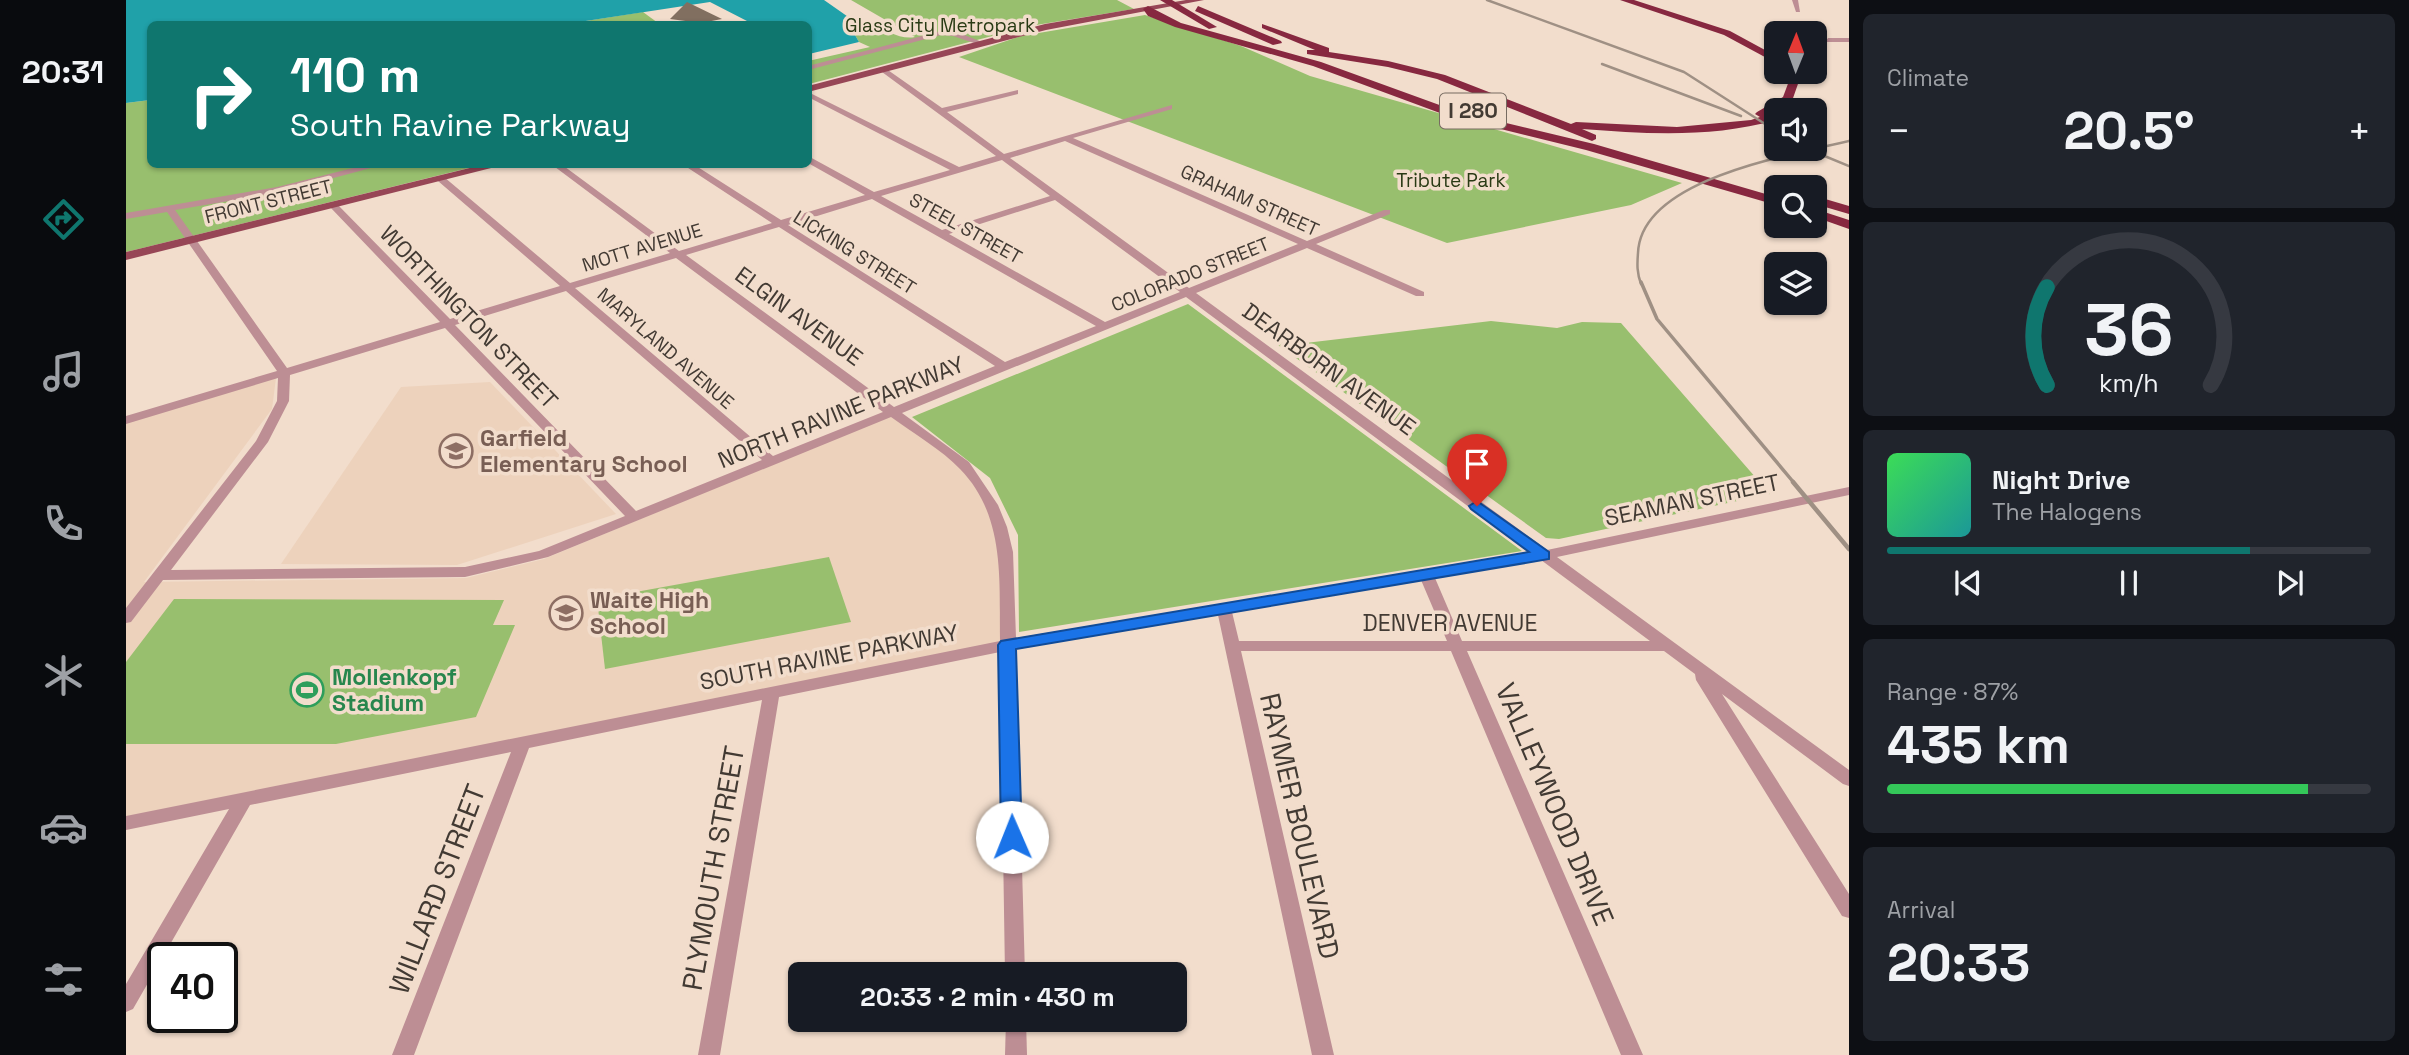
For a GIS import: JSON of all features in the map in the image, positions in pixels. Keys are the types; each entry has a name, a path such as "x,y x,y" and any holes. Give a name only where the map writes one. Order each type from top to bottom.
{"highway":[{"path":"1165,0 1278,61 1339,82 1432,105 1550,123 1668,130 1746,124 1764,119"},
{"name":"I 280","path":"1178,0 1281,44 1389,84 1524,127 1764,196"},
{"name":"I 280","path":"1207,0 1334,53 1431,88"},
{"path":"1625,0 1727,33 1764,53"},
{"path":"1635,0 1736,33 1764,46"},
{"path":"1148,9 1151,14 1178,25 1318,64 1452,114 1764,187"},
{"path":"1148,9 1265,44 1388,64 1441,77 1602,141 1764,197"},
{"path":"1334,53 1499,103 1616,124 1696,125 1764,113 1788,99 1794,84"},
{"name":"I 280","path":"1444,92 1764,186"},
{"path":"1827,203 1849,209"},
{"path":"1827,213 1849,218"},
{"path":"1827,216 1849,225"}],"main road":[{"path":"1130,0 1148,9"},
{"path":"812,91 1056,25 1199,0"},
{"name":"FRONT STREET","path":"126,256 486,168"}],"street":[{"path":"1795,0 1798,11"},
{"path":"812,67 941,33 983,44"},
{"path":"1828,40 1849,40"},
{"name":"DEARBORN AVENUE","path":"888,72 1849,779"},
{"path":"939,111 1015,92"},
{"path":"812,94 958,170"},
{"name":"MOTT AVENUE","path":"126,420 1168,107"},
{"name":"GRAHAM STREET","path":"1065,138 1420,294"},
{"name":"STEEL STREET","path":"812,161 1106,327"},
{"path":"126,216 170,210 364,168"},
{"name":"ELGIN AVENUE","path":"560,168 964,465 994,507 1006,552 1015,962"},
{"name":"LICKING STREET","path":"692,168 1006,368"},
{"name":"MARYLAND AVENUE","path":"441,179 772,462"},
{"path":"940,234 1055,197"},
{"name":"WORTHINGTON STREET","path":"333,205 634,517"},
{"path":"126,618 265,438 283,401 284,372 170,210"},
{"name":"COLORADO STREET","path":"1006,368 1387,212"},
{"name":"NORTH RAVINE PARKWAY","path":"160,575 465,572 543,554 1006,368"},
{"name":"SEAMAN STREET","path":"1544,555 1849,491"},
{"name":"SOUTH RAVINE PARKWAY","path":"126,823 1007,645 1544,555"},
{"name":"VALLEYWOOD DRIVE","path":"1426,575 1632,1055"},
{"name":"RAYMER BOULEVARD","path":"1224,609 1323,1055"},
{"name":"DENVER AVENUE","path":"1231,646 1668,646"},
{"path":"1698,669 1849,910"},
{"name":"PLYMOUTH STREET","path":"709,1055 772,691"},
{"name":"WILLARD STREET","path":"403,1055 523,742"},
{"path":"126,1003 244,799"},
{"path":"1016,1032 1016,1055"}],"shaded area":[{"name":"Waite High School","path":"276,378 272,409 144,582 466,578 544,559 896,413 964,465 994,507 1007,645 126,823 126,423"},
{"name":"Garfield Elementary School","path":"490,382 616,514 457,565 281,564 401,387"}],"green space":[{"name":"Glass City Metropark","path":"851,0 1117,0 1134,9 1030,26 812,83 812,60 870,47 859,42 855,35 864,31 864,28 877,28 902,37 915,37"},
{"path":"643,12 655,21 585,21"},
{"name":"Tribute Park","path":"1145,15 1241,46 1310,76 1682,183 1631,205 1447,243 959,57 1021,36"},
{"path":"147,100 147,168 469,168 126,252 126,103"},
{"path":"1188,304 1522,551 1019,632 1018,535 990,478 912,417"},
{"path":"1491,321 1557,328 1582,322 1621,323 1770,494 1559,539 1546,538 1271,340 1297,344"},
{"path":"829,557 851,622 605,669 597,599"},
{"name":"Mollenkopf Stadium","path":"174,599 504,600 493,625 515,625 476,717 336,744 126,744 126,662"}],"water":[{"path":"126,0 824,0 864,28 864,31 855,35 859,42 812,53 812,21 747,21 710,2 586,21 147,21 147,100 126,103"}],"building":[{"path":"687,2 722,19 686,21 670,19"}],"railway":[{"path":"1487,0 1684,72 1764,123"},
{"path":"1602,64 1741,116"},
{"path":"1641,284 1638,253 1646,227 1664,206 1691,188 1723,174 1849,141"},
{"path":"1827,157 1849,166"},
{"path":"1641,282 1657,319 1795,484"},
{"path":"1793,482 1849,549"}],"place":[{"name":"Garfield Elementary School","path":"456,451"},
{"name":"Waite High School","path":"566,613"},
{"name":"Mollenkopf Stadium","path":"307,690"}],"route":[{"path":"1012,837 1007,645 1544,555 1477,506"}]}
